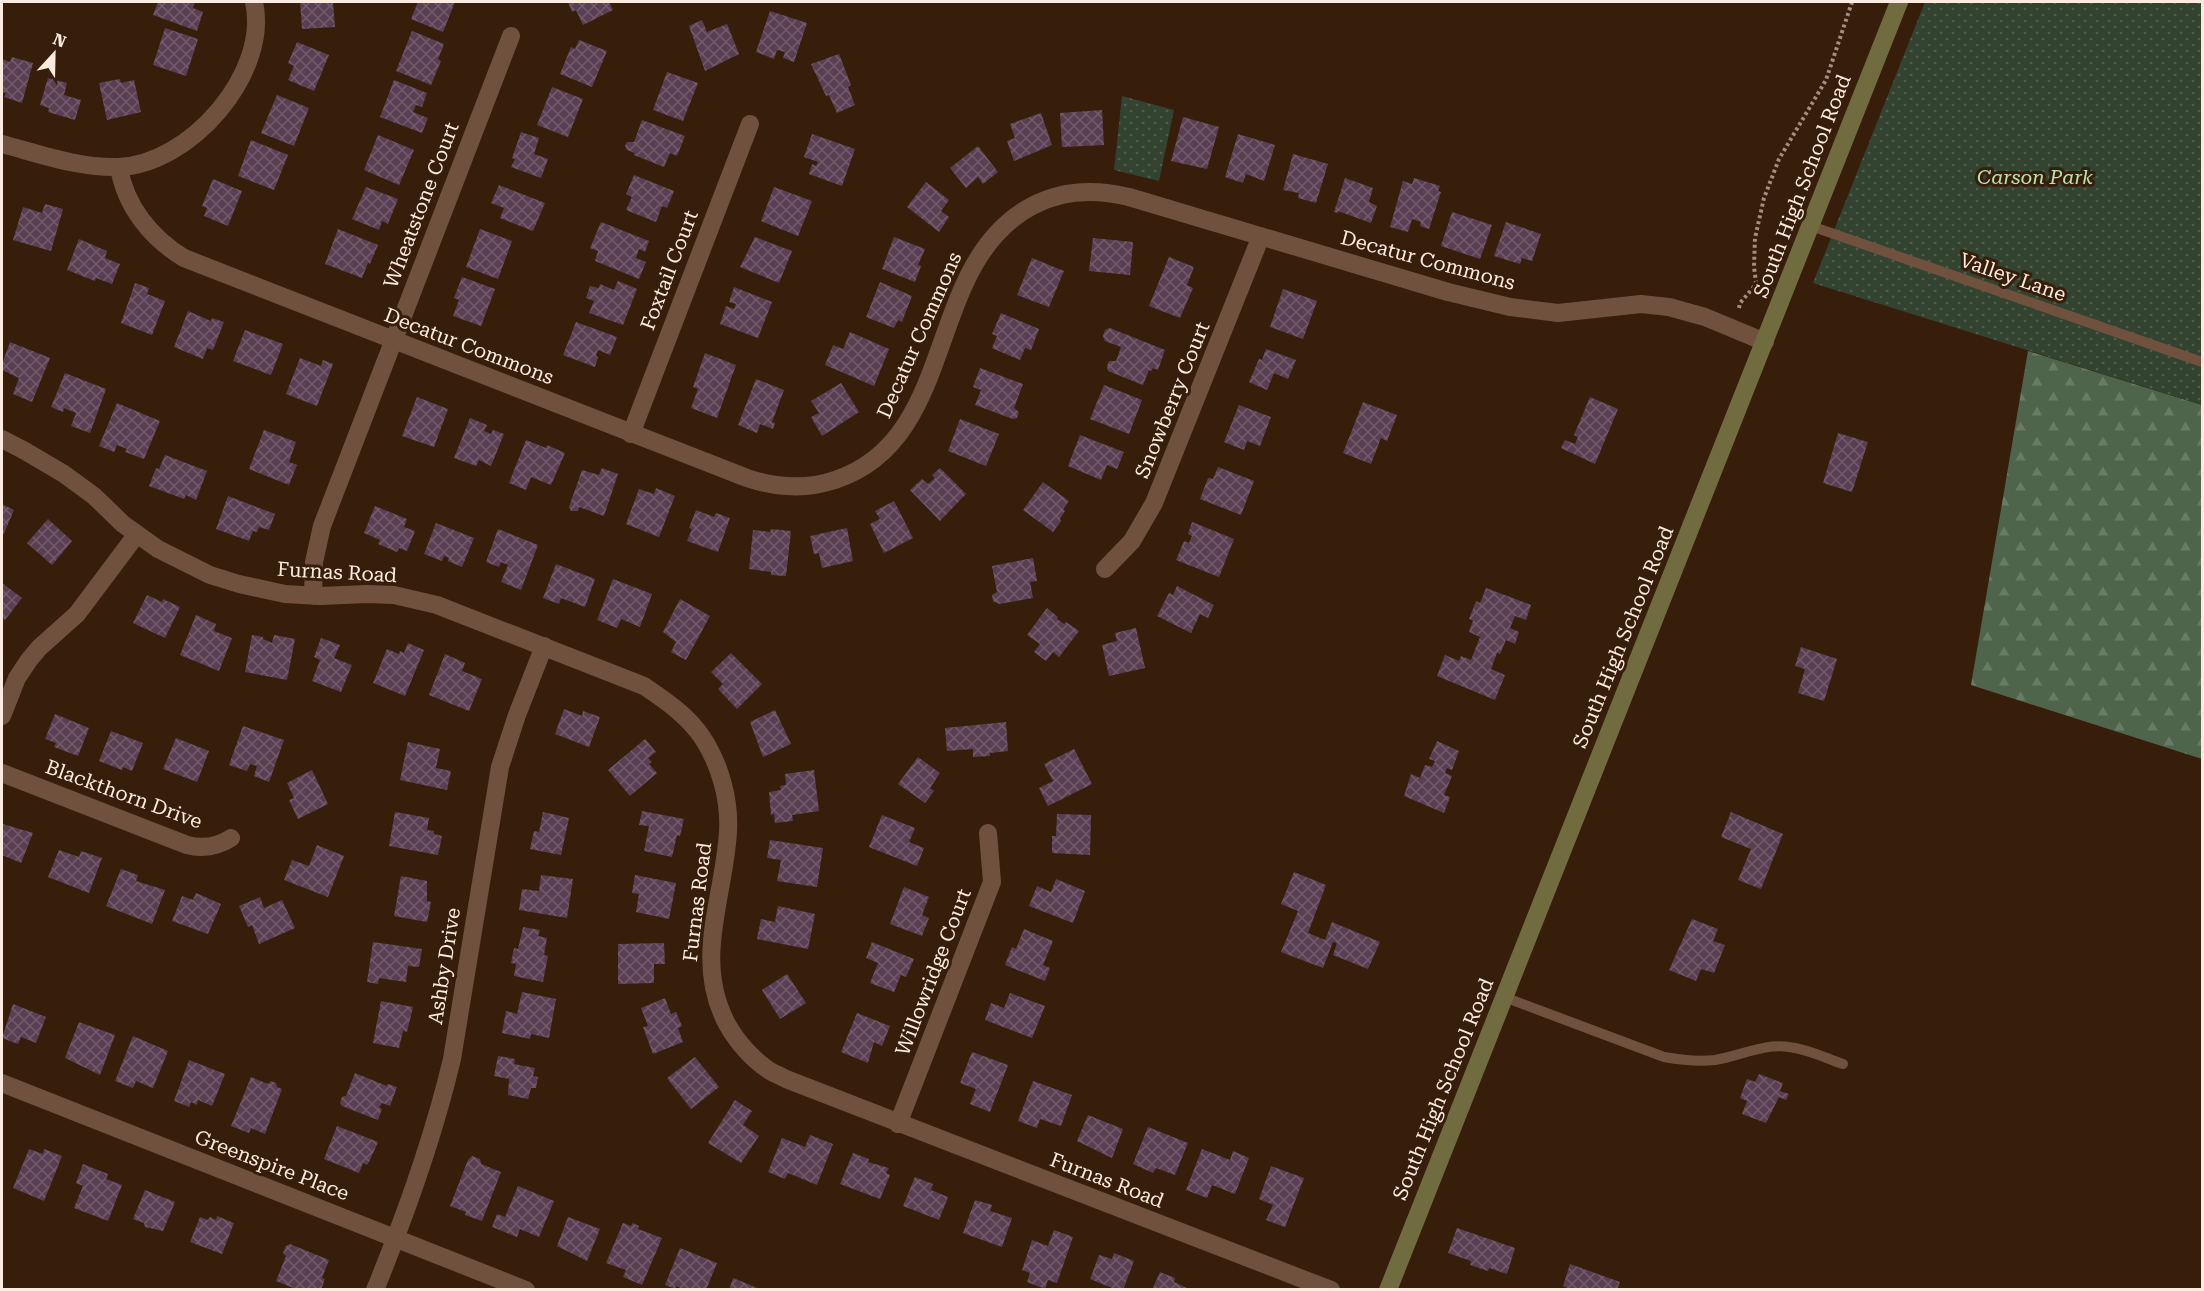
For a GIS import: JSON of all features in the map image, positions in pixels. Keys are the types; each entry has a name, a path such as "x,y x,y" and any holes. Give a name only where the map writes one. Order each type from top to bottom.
{"main road":[{"name":"South High School Road","path":"1388,1290 1899,2"}],"street":[{"path":"2,144 85,166 119,167 144,162 167,153 195,135 219,112 235,88 250,51 256,26 254,2"},
{"name":"Wheatstone Court","path":"313,596 314,562 322,526 511,36"},
{"name":"Foxtail Court","path":"631,434 750,124"},
{"name":"Decatur Commons","path":"119,167 126,192 139,216 156,237 169,249 201,265 393,342 762,483 795,487 813,486 849,475 872,462 887,449 904,428 917,404 976,259 998,231 1026,209 1059,195 1085,192 1112,193 1448,292 1510,307 1558,313 1641,304 1669,307 1705,317 1765,342"},
{"name":"Snowberry Court","path":"1105,569 1131,541 1154,503 1261,236"},
{"name":"Furnas Road","path":"2,439 64,474 158,549 210,575 266,591 313,596 394,595 437,605 637,683 657,694 692,724 711,754 721,779 728,813 728,830 711,948 711,974 720,1009 732,1033 743,1047 770,1071 898,1124 1331,1290"},
{"path":"2,717 17,678 29,660 76,614 137,534"},
{"name":"Ashby Drive","path":"375,1290 413,1194 452,1059 501,767 514,723 544,646"},
{"name":"Blackthorn Drive","path":"2,773 186,845 207,847 222,844 231,838"},
{"name":"Willowridge Court","path":"898,1124 992,882 988,833"},
{"name":"Greenspire Place","path":"2,1083 526,1290"}],"lane":[{"name":"Valley Lane","path":"1811,226 2202,362"},
{"path":"1504,997 1671,1058 1691,1061 1715,1060 1763,1048 1788,1046 1843,1065"}],"path":[{"path":"1739,308 1740,303 1754,288 1756,282 1755,238 1764,198 1779,159 1826,80 1852,2"}],"green space":[{"name":"Carson Park","path":"1925,2 2202,2 2202,405 1813,283"},
{"path":"1122,96 1174,110 1159,181 1114,170"},
{"path":"2028,351 2202,405 2202,759 1971,685"}],"building":[{"path":"158,2 195,2 193,8 203,12 197,31 153,15"},
{"path":"300,2 333,2 335,27 302,29"},
{"path":"418,2 455,2 443,32 411,19"},
{"path":"568,2 609,2 613,10 583,25 576,10 572,12"},
{"path":"770,11 807,23 794,62 783,58 785,52 777,50 774,59 756,52"},
{"path":"702,20 707,32 727,24 739,54 705,71 689,26"},
{"path":"165,28 198,39 186,76 153,65"},
{"path":"412,31 444,44 438,59 441,61 431,85 396,71"},
{"path":"579,40 607,51 592,87 560,74 571,47 575,49"},
{"path":"297,42 329,55 314,91 288,80 294,66 288,63"},
{"path":"839,54 851,85 848,87 855,105 837,113 811,64"},
{"path":"12,57 33,63 22,103 4,97 6,93 2,92 2,59 10,62"},
{"path":"667,72 698,83 683,121 653,110"},
{"path":"48,78 67,83 64,95 81,100 75,120 48,112 49,108 40,105"},
{"path":"120,79 121,83 134,80 141,112 107,120 99,83"},
{"path":"394,80 427,93 422,107 416,105 413,112 428,118 422,133 380,117"},
{"path":"552,87 583,99 568,137 537,125"},
{"path":"277,95 309,108 294,146 261,133"},
{"path":"1102,110 1104,145 1062,147 1060,113"},
{"path":"1041,113 1052,145 1014,161 1007,141 1015,138 1010,124"},
{"path":"1183,117 1219,127 1207,169 1171,161"},
{"path":"642,120 685,136 677,156 670,153 664,167 634,155 635,153 627,150 625,146 627,142 634,142"},
{"path":"521,132 539,138 534,154 548,159 541,178 511,167"},
{"path":"812,134 855,149 842,186 809,174 812,164 816,166 818,162 804,157"},
{"path":"1238,134 1275,145 1264,181 1246,174 1243,183 1225,177"},
{"path":"378,135 414,150 399,185 364,170"},
{"path":"251,140 288,155 274,190 238,176"},
{"path":"978,146 998,172 983,184 978,177 966,188 950,168"},
{"path":"1293,154 1328,164 1316,203 1298,198 1299,193 1283,190"},
{"path":"634,175 674,191 667,208 662,206 656,222 626,210 632,197 626,194"},
{"path":"1345,178 1373,188 1369,202 1377,206 1371,223 1338,211 1338,213 1334,212"},
{"path":"1414,178 1440,186 1438,191 1441,192 1429,229 1420,226 1421,222 1412,219 1408,232 1390,227 1403,181 1412,184"},
{"path":"213,179 242,191 228,226 204,216 207,208 202,206"},
{"path":"926,182 949,200 941,211 949,217 939,232 907,207"},
{"path":"499,185 545,203 533,231 500,218 504,208 491,203"},
{"path":"366,187 398,199 388,224 382,221 379,230 352,219"},
{"path":"774,187 812,201 798,236 761,221"},
{"path":"45,204 63,209 51,251 13,240 23,207 42,213"},
{"path":"1452,212 1492,225 1480,259 1441,246"},
{"path":"601,222 649,241 645,252 639,249 636,258 646,262 639,279 595,261 598,251 590,248"},
{"path":"1506,222 1541,234 1532,261 1522,258 1520,264 1494,256"},
{"path":"338,229 378,245 362,278 325,264"},
{"path":"480,229 512,241 498,279 466,267"},
{"path":"755,237 792,251 779,283 740,267"},
{"path":"894,237 925,249 918,265 921,266 915,282 882,269"},
{"path":"1093,238 1133,242 1130,275 1089,271"},
{"path":"79,239 107,251 105,258 120,264 112,284 96,278 95,281 67,270"},
{"path":"1169,257 1194,267 1187,285 1193,288 1180,318 1149,306"},
{"path":"1032,258 1064,271 1049,307 1017,295"},
{"path":"462,277 495,289 481,326 453,316 459,300 454,298"},
{"path":"618,281 637,289 623,325 589,313 594,301 586,298 590,286 599,288 600,284 614,290"},
{"path":"880,282 912,296 902,322 898,320 894,328 866,317"},
{"path":"135,283 149,288 147,294 165,301 152,335 121,323"},
{"path":"734,287 772,302 758,338 720,324 726,306 734,309 736,304 729,302"},
{"path":"1283,289 1317,301 1303,339 1270,327"},
{"path":"188,311 211,321 212,318 224,322 213,350 207,348 203,359 174,347"},
{"path":"1001,313 1039,329 1031,350 1025,348 1020,360 992,348 997,336 992,334"},
{"path":"576,322 617,337 610,355 598,350 595,367 563,355"},
{"path":"1110,328 1165,350 1158,370 1153,368 1149,370 1143,385 1108,371 1109,361 1116,361 1121,347 1105,341 1103,336 1105,330"},
{"path":"245,330 283,344 271,375 233,361"},
{"path":"850,332 889,349 874,386 825,365 833,345 843,349"},
{"path":"10,342 50,358 32,402 13,394 19,378 2,370"},
{"path":"1266,349 1296,360 1288,379 1274,373 1267,390 1249,382"},
{"path":"705,353 736,365 717,418 691,408 698,389 693,387"},
{"path":"300,358 321,366 323,360 333,364 317,406 286,394"},
{"path":"980,368 1023,384 1014,408 1019,412 1017,418 1013,419 975,405 981,390 973,387"},
{"path":"65,373 106,389 90,433 71,426 76,413 64,408 63,412 51,407"},
{"path":"756,379 784,390 772,422 775,423 773,429 760,424 757,433 738,425"},
{"path":"841,383 859,412 822,436 811,417 819,413 811,401"},
{"path":"1104,385 1142,400 1129,434 1090,419"},
{"path":"417,397 448,409 434,447 402,436"},
{"path":"1590,397 1618,409 1595,464 1561,448 1565,440 1575,444 1578,437 1574,435"},
{"path":"1363,402 1397,415 1387,441 1381,438 1371,464 1343,453"},
{"path":"117,403 160,421 144,459 125,452 127,449 117,445 114,452 99,446"},
{"path":"1239,405 1271,417 1260,446 1247,441 1244,450 1224,442"},
{"path":"470,418 487,425 484,431 491,434 493,430 504,434 491,466 479,460 476,466 454,458"},
{"path":"960,419 999,434 986,466 948,451"},
{"path":"264,430 296,442 289,462 297,465 289,485 249,469"},
{"path":"1838,433 1868,442 1852,492 1823,483"},
{"path":"1080,435 1124,452 1117,469 1107,465 1101,480 1068,466"},
{"path":"526,440 546,448 547,445 565,453 551,485 531,477 526,490 509,483"},
{"path":"165,455 207,471 196,500 186,495 184,499 149,486 156,468 159,469"},
{"path":"1218,467 1254,481 1241,515 1200,499 1208,478 1213,479"},
{"path":"602,468 618,474 604,516 579,507 578,511 571,511 569,507 582,470 599,475"},
{"path":"940,468 966,494 940,521 910,490 922,479 928,484 935,478 932,475"},
{"path":"1043,482 1069,501 1063,509 1065,511 1061,521 1053,532 1023,510"},
{"path":"656,488 675,496 659,537 626,524 639,489 654,494"},
{"path":"228,496 275,514 269,530 259,527 257,532 253,531 249,541 216,529"},
{"path":"894,501 913,538 884,553 870,524 880,519 875,511"},
{"path":"2,504 14,510 2,538"},
{"path":"375,506 407,519 404,527 415,531 407,551 399,548 397,552 378,544 380,540 364,533"},
{"path":"696,510 714,517 716,513 730,518 718,552 687,541"},
{"path":"48,519 72,541 52,565 27,543"},
{"path":"1192,522 1234,539 1219,577 1176,560 1184,541 1189,543 1192,536 1188,534"},
{"path":"436,523 474,538 462,567 448,561 449,558 444,556 442,561 424,554"},
{"path":"847,528 853,561 822,568 819,553 814,554 810,536"},
{"path":"498,529 538,545 521,590 501,582 508,565 501,562 499,567 486,562"},
{"path":"771,529 791,531 786,576 771,575 771,572 749,569 753,530 770,532"},
{"path":"1033,558 1037,581 1030,582 1033,598 999,604 993,601 992,595 997,592 992,566"},
{"path":"556,564 595,579 585,607 561,598 559,604 543,598"},
{"path":"613,579 652,594 640,627 621,619 617,628 597,620"},
{"path":"2,583 22,598 5,620 2,618"},
{"path":"1177,586 1214,605 1208,618 1200,614 1191,633 1157,616 1169,593 1173,595"},
{"path":"1486,588 1531,605 1526,620 1515,616 1510,628 1519,632 1515,644 1506,640 1500,654 1497,653 1491,669 1505,675 1495,700 1437,676 1445,655 1459,661 1461,656 1471,660 1480,637 1469,632 1473,620 1469,619 1476,601 1480,603"},
{"path":"147,595 180,607 165,638 133,623"},
{"path":"680,599 710,616 686,660 671,652 676,642 663,632"},
{"path":"1047,608 1058,617 1057,619 1079,631 1059,657 1053,652 1046,661 1034,652 1040,644 1027,635"},
{"path":"196,615 216,624 214,631 232,638 219,671 180,655"},
{"path":"1136,628 1145,668 1109,676 1102,645 1117,641 1115,633"},
{"path":"252,635 263,637 272,643 274,635 295,639 287,680 245,672"},
{"path":"321,638 340,645 334,658 352,665 341,692 312,681 320,660 314,657"},
{"path":"408,643 424,650 405,696 373,683 387,649 399,654 400,651 404,653"},
{"path":"1801,647 1837,659 1824,701 1798,693 1805,669 1795,666"},
{"path":"731,653 762,684 737,709 718,689 723,684 711,672"},
{"path":"445,654 465,663 462,671 482,679 469,711 429,695"},
{"path":"564,709 582,716 583,711 600,717 589,747 555,734"},
{"path":"775,710 791,744 763,757 750,722"},
{"path":"55,714 89,728 78,756 54,747 56,743 45,739"},
{"path":"1006,722 1008,751 990,753 990,756 973,757 973,749 947,751 945,728"},
{"path":"243,726 284,740 269,782 254,776 257,766 250,764 247,771 229,765"},
{"path":"111,731 143,743 132,771 123,767 122,770 99,761"},
{"path":"176,738 209,751 197,782 163,769"},
{"path":"645,739 656,752 648,758 652,762 649,764 657,773 630,796 608,770"},
{"path":"1437,741 1459,751 1452,770 1447,768 1445,773 1452,776 1444,795 1450,797 1444,813 1404,796 1411,774 1420,778 1425,765 1432,767 1435,761 1429,759"},
{"path":"408,742 440,749 436,768 451,771 447,790 400,780"},
{"path":"1074,749 1092,784 1048,806 1039,788 1053,781 1044,764"},
{"path":"918,757 940,773 930,788 934,791 925,803 898,784"},
{"path":"312,770 328,804 298,819 289,800 294,798 287,783"},
{"path":"814,770 819,811 792,815 793,821 775,823 774,814 771,815 769,792 781,790 780,786 786,785 785,774"},
{"path":"642,811 684,819 680,836 677,835 672,857 644,851 649,826 639,825"},
{"path":"395,812 429,818 427,830 442,836 438,855 389,846"},
{"path":"543,812 569,818 561,855 530,849 534,831 539,832"},
{"path":"1731,812 1783,834 1761,889 1738,880 1751,849 1721,837"},
{"path":"1057,814 1091,815 1090,855 1052,853 1052,836 1056,836"},
{"path":"882,815 915,828 909,842 924,848 917,866 869,847"},
{"path":"3,824 33,833 21,863 2,855"},
{"path":"770,840 823,848 817,887 777,881 781,860 767,858"},
{"path":"317,845 344,856 328,897 284,880 292,860 309,866"},
{"path":"59,850 79,857 81,851 102,858 89,893 48,877"},
{"path":"121,869 138,875 136,881 165,890 152,924 106,906"},
{"path":"1294,872 1326,885 1308,933 1325,940 1332,922 1380,942 1368,969 1333,955 1337,943 1333,942 1323,968 1281,952 1298,911 1281,904"},
{"path":"541,875 573,879 567,918 519,910 522,889 539,891"},
{"path":"635,875 676,883 669,919 636,912 639,894 632,893"},
{"path":"401,876 427,881 427,901 431,902 427,922 394,916"},
{"path":"1056,879 1085,891 1073,923 1029,906 1037,886 1051,892"},
{"path":"904,887 929,897 922,915 929,918 922,936 890,924"},
{"path":"196,893 221,904 208,934 172,921 182,896 193,900"},
{"path":"260,897 264,908 282,900 295,928 259,944 252,925 248,927 239,906"},
{"path":"778,906 815,914 808,949 757,939 761,919 775,922"},
{"path":"1692,919 1718,929 1713,941 1725,945 1714,973 1701,969 1696,981 1669,970"},
{"path":"523,927 540,930 538,936 547,938 544,955 548,956 543,982 514,976 516,964 511,963 514,948 518,949"},
{"path":"1024,929 1053,941 1043,965 1050,968 1045,981 1005,965 1012,947 1016,949"},
{"path":"373,942 422,949 419,967 408,966 406,982 379,978 378,984 367,982"},
{"path":"872,942 914,959 906,977 901,975 894,992 870,983 878,963 866,958"},
{"path":"664,943 665,964 654,964 654,983 618,984 618,944"},
{"path":"787,974 806,1003 780,1019 762,990"},
{"path":"522,992 556,999 549,1038 531,1034 530,1039 502,1033 506,1011 517,1014"},
{"path":"1010,993 1045,1006 1032,1038 985,1020 991,1003 1004,1008"},
{"path":"665,998 671,1014 676,1012 682,1026 678,1028 683,1042 653,1054 643,1027 648,1026 641,1008"},
{"path":"381,1001 413,1007 407,1032 403,1031 399,1048 373,1043"},
{"path":"13,1004 46,1017 36,1043 21,1037 18,1044 2,1038"},
{"path":"857,1013 890,1026 882,1046 874,1042 868,1063 841,1052"},
{"path":"79,1022 115,1035 100,1075 65,1058"},
{"path":"133,1036 168,1051 153,1088 136,1081 133,1088 115,1081"},
{"path":"972,1052 1008,1065 990,1112 970,1104 976,1089 960,1083"},
{"path":"498,1056 515,1059 514,1064 535,1068 533,1076 538,1077 536,1088 531,1088 528,1099 508,1095 509,1079 494,1076"},
{"path":"695,1057 719,1087 691,1109 667,1078"},
{"path":"189,1060 225,1074 212,1106 198,1100 197,1105 191,1102 189,1107 174,1101"},
{"path":"355,1073 387,1086 388,1084 397,1087 390,1106 382,1103 379,1108 382,1109 378,1120 342,1106 340,1103 342,1097 346,1096"},
{"path":"1759,1074 1783,1083 1780,1091 1789,1094 1786,1100 1779,1097 1766,1123 1742,1114 1747,1101 1740,1098 1747,1079 1755,1082"},
{"path":"251,1077 268,1084 271,1081 282,1089 265,1134 251,1128 249,1133 231,1126"},
{"path":"1033,1081 1072,1095 1061,1126 1040,1119 1037,1128 1018,1121"},
{"path":"735,1100 752,1111 743,1125 759,1136 741,1163 708,1143"},
{"path":"1088,1115 1123,1129 1112,1158 1077,1141"},
{"path":"337,1126 378,1142 367,1165 363,1163 359,1173 324,1159"},
{"path":"1148,1127 1188,1143 1175,1175 1156,1168 1153,1173 1133,1164"},
{"path":"810,1135 833,1144 817,1185 788,1173 785,1179 768,1172 782,1138 805,1147"},
{"path":"29,1149 43,1154 44,1149 62,1156 44,1201 13,1188"},
{"path":"1202,1149 1230,1160 1233,1151 1249,1158 1235,1194 1212,1185 1207,1198 1186,1190"},
{"path":"853,1153 869,1159 868,1162 889,1168 886,1173 890,1175 880,1199 840,1184"},
{"path":"472,1156 480,1159 481,1164 501,1172 482,1221 450,1206 468,1160"},
{"path":"83,1164 108,1174 106,1179 122,1185 108,1221 74,1208 83,1186 76,1183"},
{"path":"1271,1166 1304,1178 1285,1227 1266,1220 1273,1205 1259,1199"},
{"path":"915,1177 933,1184 931,1190 948,1197 939,1220 903,1206"},
{"path":"518,1186 554,1201 539,1237 520,1229 517,1237 492,1227 497,1214 505,1217"},
{"path":"145,1190 175,1202 163,1231 145,1227 144,1223 133,1219"},
{"path":"975,1200 992,1205 990,1211 1012,1218 1002,1247 963,1233"},
{"path":"217,1216 234,1223 222,1254 190,1242 200,1217 208,1220 210,1217 216,1220"},
{"path":"568,1217 600,1229 587,1261 557,1246"},
{"path":"623,1223 631,1226 633,1223 639,1226 638,1229 662,1238 642,1285 623,1277 626,1270 606,1263"},
{"path":"1457,1228 1515,1248 1507,1274 1470,1265 1471,1261 1448,1253"},
{"path":"1054,1230 1073,1237 1057,1283 1048,1280 1045,1289 1027,1282 1030,1273 1022,1270 1032,1240 1048,1246"},
{"path":"290,1244 329,1260 322,1278 325,1279 321,1290 298,1290 276,1281 286,1256 283,1253 286,1246"},
{"path":"680,1248 717,1263 706,1290 685,1290 676,1286 675,1289 665,1285"},
{"path":"1114,1253 1134,1261 1123,1290 1117,1290 1090,1279 1099,1255 1112,1259"},
{"path":"1570,1264 1620,1282 1617,1290 1571,1290 1563,1286"},
{"path":"1160,1272 1175,1278 1174,1282 1191,1290 1152,1290"},
{"path":"733,1278 760,1289 760,1290 729,1290"}]}
